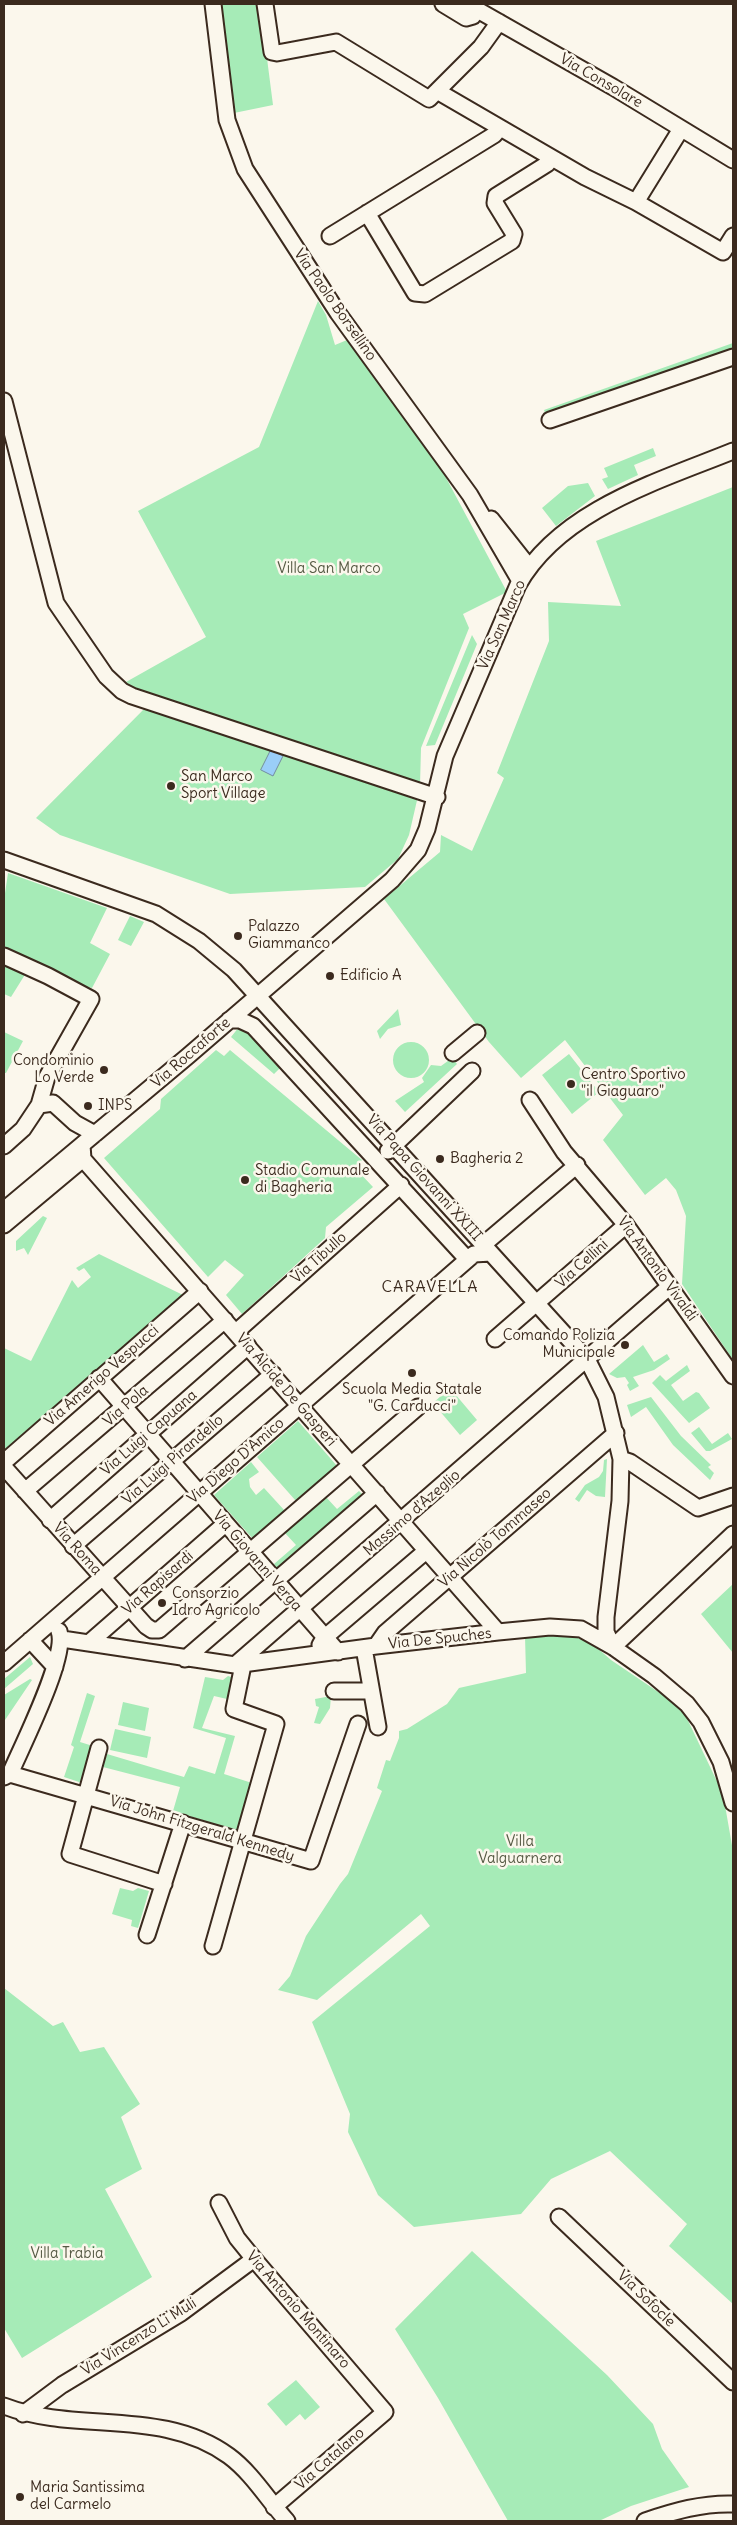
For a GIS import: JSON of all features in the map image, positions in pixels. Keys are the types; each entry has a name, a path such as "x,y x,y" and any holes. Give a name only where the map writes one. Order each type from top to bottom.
{"street":[{"name":"Via Paolo Borsellino","path":"213,4 227,120 245,169 338,314 470,495 520,582"},
{"path":"265,4 271,49 274,53 336,42 429,99 481,47 499,22"},
{"path":"443,4 466,18 473,16 472,6"},
{"name":"Via Consolare","path":"472,6 733,160"},
{"path":"437,91 551,158 636,202 724,252 733,236"},
{"path":"330,236 494,135 500,128"},
{"path":"636,202 680,129"},
{"path":"367,213 415,293 426,294 512,241 514,234 495,203 496,196 546,164 551,158"},
{"path":"550,420 733,357"},
{"path":"4,401 56,603 116,687 132,696 437,797"},
{"name":"Via San Marco","path":"375,893 392,880 418,850 437,797 446,756 520,582 530,567 543,551 568,530 625,494 733,451"},
{"path":"470,495 530,567"},
{"name":"Via Papa Giovanni XXIII","path":"4,860 156,914 199,940 234,970 254,998 326,1068 349,1084 394,1145 587,1359 606,1397 621,1459 620,1501 606,1618 606,1632 613,1647"},
{"name":"Via Roccaforte","path":"4,1210 82,1152 95,1134 375,893"},
{"path":"4,956 48,976 91,999 47,1077 39,1105 23,1129 4,1146"},
{"path":"254,998 259,1032"},
{"name":"Via Papa Giovanni XXIII","path":"229,1020 246,1022 259,1032 468,1259"},
{"path":"453,1053 477,1033"},
{"path":"307,1085 326,1068"},
{"path":"378,1160 472,1071"},
{"name":"Via Antonio Vivaldi","path":"530,1100 564,1152 626,1225 733,1376"},
{"path":"39,1105 53,1103 75,1123 95,1134"},
{"path":"4,1225 82,1152"},
{"name":"Via Alcide De Gasperi","path":"82,1152 225,1320 498,1632"},
{"path":"468,1259 479,1252 577,1165"},
{"name":"Via Tibullo","path":"236,1332 401,1185"},
{"name":"Via Cellini","path":"495,1338 537,1304 626,1225"},
{"path":"448,1238 485,1246"},
{"name":"Via Diego D'Amico","path":"4,1663 468,1259"},
{"name":"Massimo d'Azeglio","path":"239,1665 669,1287"},
{"name":"Via Amerigo Vespucci","path":"4,1462 200,1291"},
{"name":"Via Pola","path":"25,1491 225,1320"},
{"name":"Via Luigi Capuana","path":"50,1520 248,1346"},
{"name":"Via Luigi Pirandello","path":"73,1546 273,1374"},
{"name":"Via Giovanni Verga","path":"99,1378 338,1652"},
{"path":"250,1552 418,1407"},
{"name":"Via Nicolò Tommaseo","path":"370,1647 616,1433"},
{"path":"621,1459 630,1462 698,1508 733,1496"},
{"name":"Via Roma","path":"4,1467 129,1608 152,1630 159,1630 250,1552"},
{"path":"185,1659 377,1493"},
{"name":"Via Rapisardi","path":"90,1642 226,1524"},
{"path":"613,1647 733,1534"},
{"path":"314,1655 324,1638 426,1551"},
{"path":"581,1629 593,1627 606,1618"},
{"path":"7,1775 55,1666 62,1639 55,1619"},
{"name":"Via De Spuches","path":"62,1639 148,1650 185,1659 239,1665 498,1632 550,1627 581,1629 613,1647 687,1704 701,1722 721,1762 733,1803"},
{"path":"30,1640 55,1666"},
{"path":"370,1647 371,1691 378,1727"},
{"path":"213,1946 276,1724 234,1709 239,1665"},
{"path":"334,1691 371,1691"},
{"name":"Via John Fitzgerald Kennedy","path":"7,1775 87,1794 311,1861 358,1724"},
{"path":"99,1748 70,1854 164,1884"},
{"path":"147,1935 183,1823"},
{"name":"Via Antonio Montinaro","path":"219,2203 237,2238 254,2260 385,2412"},
{"name":"Via Sofocle","path":"559,2217 733,2382"},
{"name":"Via Vincenzo Li Muli","path":"24,2414 85,2371 181,2314 254,2260"},
{"path":"4,2406 24,2414 60,2420 149,2425 203,2440 230,2456 278,2515"},
{"name":"Via Catalano","path":"278,2515 385,2412"},
{"path":"645,2521 674,2511 702,2505 733,2504"}],"green space":[{"path":"221,4 260,4 273,105 234,113"},
{"name":"Villa San Marco","path":"318,301 326,315 335,345 347,340 428,444 507,592 463,614 469,628 421,748 420,785 331,753 128,686 126,682 206,637 138,511 259,447"},
{"path":"733,343 733,350 546,416 544,410"},
{"path":"653,448 656,456 634,465 638,475 608,489 602,479 608,477 604,468"},
{"path":"588,483 595,496 556,526 542,508 568,486"},
{"path":"733,487 733,1360 682,1284 686,1216 676,1190 666,1178 645,1195 603,1140 623,1115 565,1040 521,1078 489,1042 384,899 440,852 441,835 472,851 504,778 497,773 549,641 548,602 621,606 596,541"},
{"path":"472,635 477,644 435,745 426,746"},
{"path":"147,706 418,796 409,835 398,859 365,887 230,894 60,835 36,818"},
{"path":"8,873 107,908 90,943 110,954 92,988 70,982 4,950 4,900"},
{"path":"130,916 144,922 131,946 118,940"},
{"path":"4,959 26,973 11,997 4,994"},
{"path":"398,1009 401,1025 388,1029 380,1039 377,1031"},
{"path":"239,1027 253,1035 281,1067 274,1074 231,1037"},
{"path":"4,1032 23,1041 6,1073 4,1073"},
{"path":"411,1042 418,1043 424,1047 428,1053 428,1067 424,1073 418,1077 411,1078 404,1077 398,1073 394,1067 393,1060 394,1053 398,1047 404,1043"},
{"name":"Stadio Comunale di Bagheria","path":"216,1050 224,1056 230,1050 362,1160 355,1168 373,1187 326,1227 325,1238 242,1314 226,1295 244,1275 225,1260 208,1277 104,1158 160,1109 161,1099"},
{"name":"Centro Sportivo \"il Giaguaro\"","path":"569,1054 599,1092 572,1114 542,1075"},
{"path":"452,1058 457,1064 405,1112 395,1101 424,1082 422,1078 431,1065 441,1066"},
{"path":"43,1216 47,1218 28,1255 24,1248 16,1251 16,1241"},
{"path":"99,1254 183,1295 4,1450 4,1348 31,1361 72,1280 78,1288 91,1277 84,1268 79,1271 76,1268"},
{"path":"643,1345 654,1362 667,1354 670,1359 654,1370 633,1377 639,1386 630,1391 627,1385 629,1383 625,1377 617,1378 609,1374"},
{"path":"687,1365 690,1371 671,1385 683,1401 696,1392 699,1393 710,1408 689,1423 652,1383 660,1375 666,1381"},
{"path":"450,1388 477,1420 460,1435 433,1403"},
{"path":"651,1397 681,1436 711,1465 708,1467 714,1473 710,1480 673,1445 646,1407 631,1417 627,1405"},
{"path":"298,1421 337,1466 296,1501 257,1457"},
{"path":"699,1427 712,1444 728,1433 732,1439 710,1451 706,1451 691,1433"},
{"path":"607,1459 605,1497 596,1496 587,1490 579,1502 575,1499 585,1485 599,1477 603,1471 604,1460"},
{"path":"251,1462 259,1472 249,1479 250,1487 256,1495 264,1488 285,1511 253,1539 214,1495"},
{"path":"359,1491 362,1494 277,1568 274,1564 296,1545 285,1533 326,1497 337,1509"},
{"path":"733,1584 733,1653 701,1614"},
{"name":"Villa Valguarnera","path":"563,1635 576,1637 595,1646 611,1660 682,1708 723,1794 733,1851 733,2304 669,2246 687,2224 610,2151 551,2179 521,2214 414,2227 378,2195 348,2132 350,2114 312,2022 430,1926 421,1914 317,2000 278,1990 290,1976 306,1936 348,1874 382,1791 377,1788 386,1760 390,1761 399,1738 399,1731 407,1729 447,1704 459,1688 526,1673 525,1636"},
{"path":"30,1657 33,1664 4,1689 4,1679"},
{"path":"228,1676 234,1678 227,1699 214,1696 202,1728 235,1736 224,1774 252,1783 238,1831 173,1811 180,1787 103,1767 107,1754 184,1777 189,1766 215,1774 226,1738 193,1728 205,1677 223,1680"},
{"path":"30,1679 32,1680 5,1720 4,1695"},
{"path":"87,1693 95,1696 80,1742 93,1746 82,1783 64,1777 74,1747 71,1745"},
{"path":"331,1696 330,1708 320,1724 314,1723 319,1707 316,1706 315,1699"},
{"path":"123,1702 149,1708 145,1731 118,1725"},
{"path":"115,1729 151,1737 147,1758 110,1750"},
{"path":"120,1888 133,1891 138,1888 149,1891 138,1928 131,1926 132,1920 112,1914"},
{"name":"Villa Trabia","path":"4,1988 53,2026 63,2022 80,2052 104,2047 140,2104 121,2117 142,2169 105,2189 152,2277 22,2358 4,2328"},
{"path":"472,2251 607,2375 653,2424 662,2449 689,2487 631,2506 599,2521 508,2521 438,2398 395,2329"},
{"path":"296,2380 320,2407 305,2420 300,2414 286,2426 267,2404"}],"water":[{"path":"271,750 283,756 273,776 261,770"}],"place":[{"name":"San Marco Sport Village","path":"171,786"},
{"name":"Palazzo Giammanco","path":"238,936"},
{"name":"Edificio A","path":"330,976"},
{"name":"Condominio Lo Verde","path":"104,1070"},
{"name":"Centro Sportivo \"il Giaguaro\"","path":"571,1084"},
{"name":"INPS","path":"88,1106"},
{"name":"Bagheria 2","path":"440,1159"},
{"name":"Stadio Comunale di Bagheria","path":"245,1180"},
{"name":"Comando Polizia Municipale","path":"625,1345"},
{"name":"Scuola Media Statale \"G. Carducci\"","path":"412,1373"},
{"name":"Consorzio Idro Agricolo","path":"162,1603"},
{"name":"Maria Santissima del Carmelo","path":"20,2497"}],"district":[{"name":"CARAVELLA","path":"430,1287"}]}
